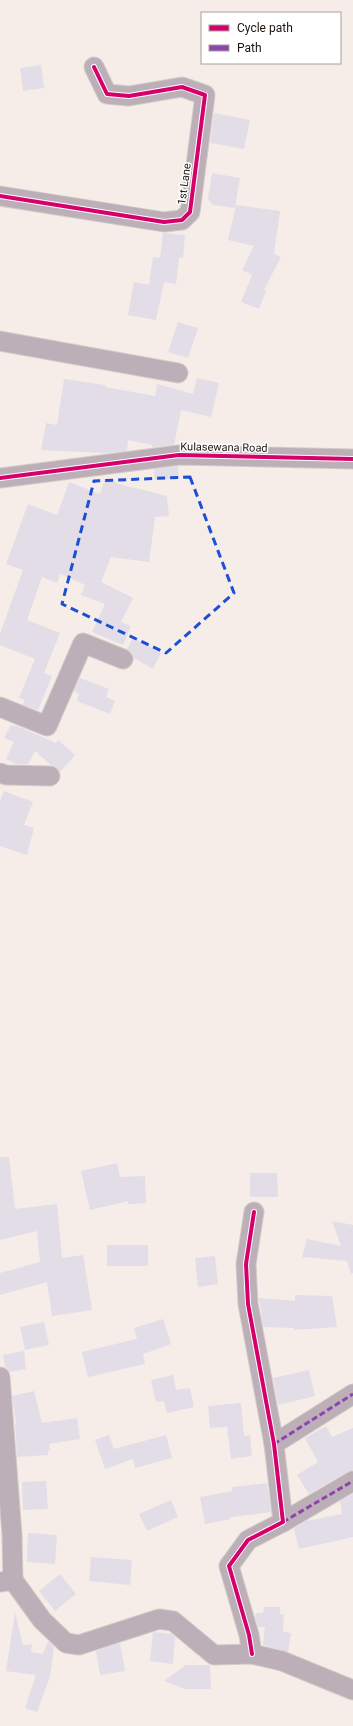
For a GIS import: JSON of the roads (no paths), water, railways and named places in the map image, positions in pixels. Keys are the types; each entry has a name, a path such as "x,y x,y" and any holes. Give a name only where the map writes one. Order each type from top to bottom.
{"street":[{"name":"1st Lane","path":"0,196 164,222 182,220 190,212 206,95 182,87 129,96 107,94 94,67"},
{"path":"0,341 178,373"},
{"name":"Kulasewana Road","path":"0,478 179,455 353,459"},
{"path":"0,707 47,726 83,643 123,659"},
{"path":"0,773 6,775 50,776"},
{"path":"254,1212 246,1264 248,1304 274,1444 282,1522"},
{"path":"0,1377 12,1535 6,1581 42,1620 66,1643 79,1645 159,1618 172,1622 214,1655 252,1654 282,1661 353,1690"},
{"path":"274,1444 353,1394"},
{"path":"252,1654 249,1636 229,1566 248,1540 353,1481"}]}
